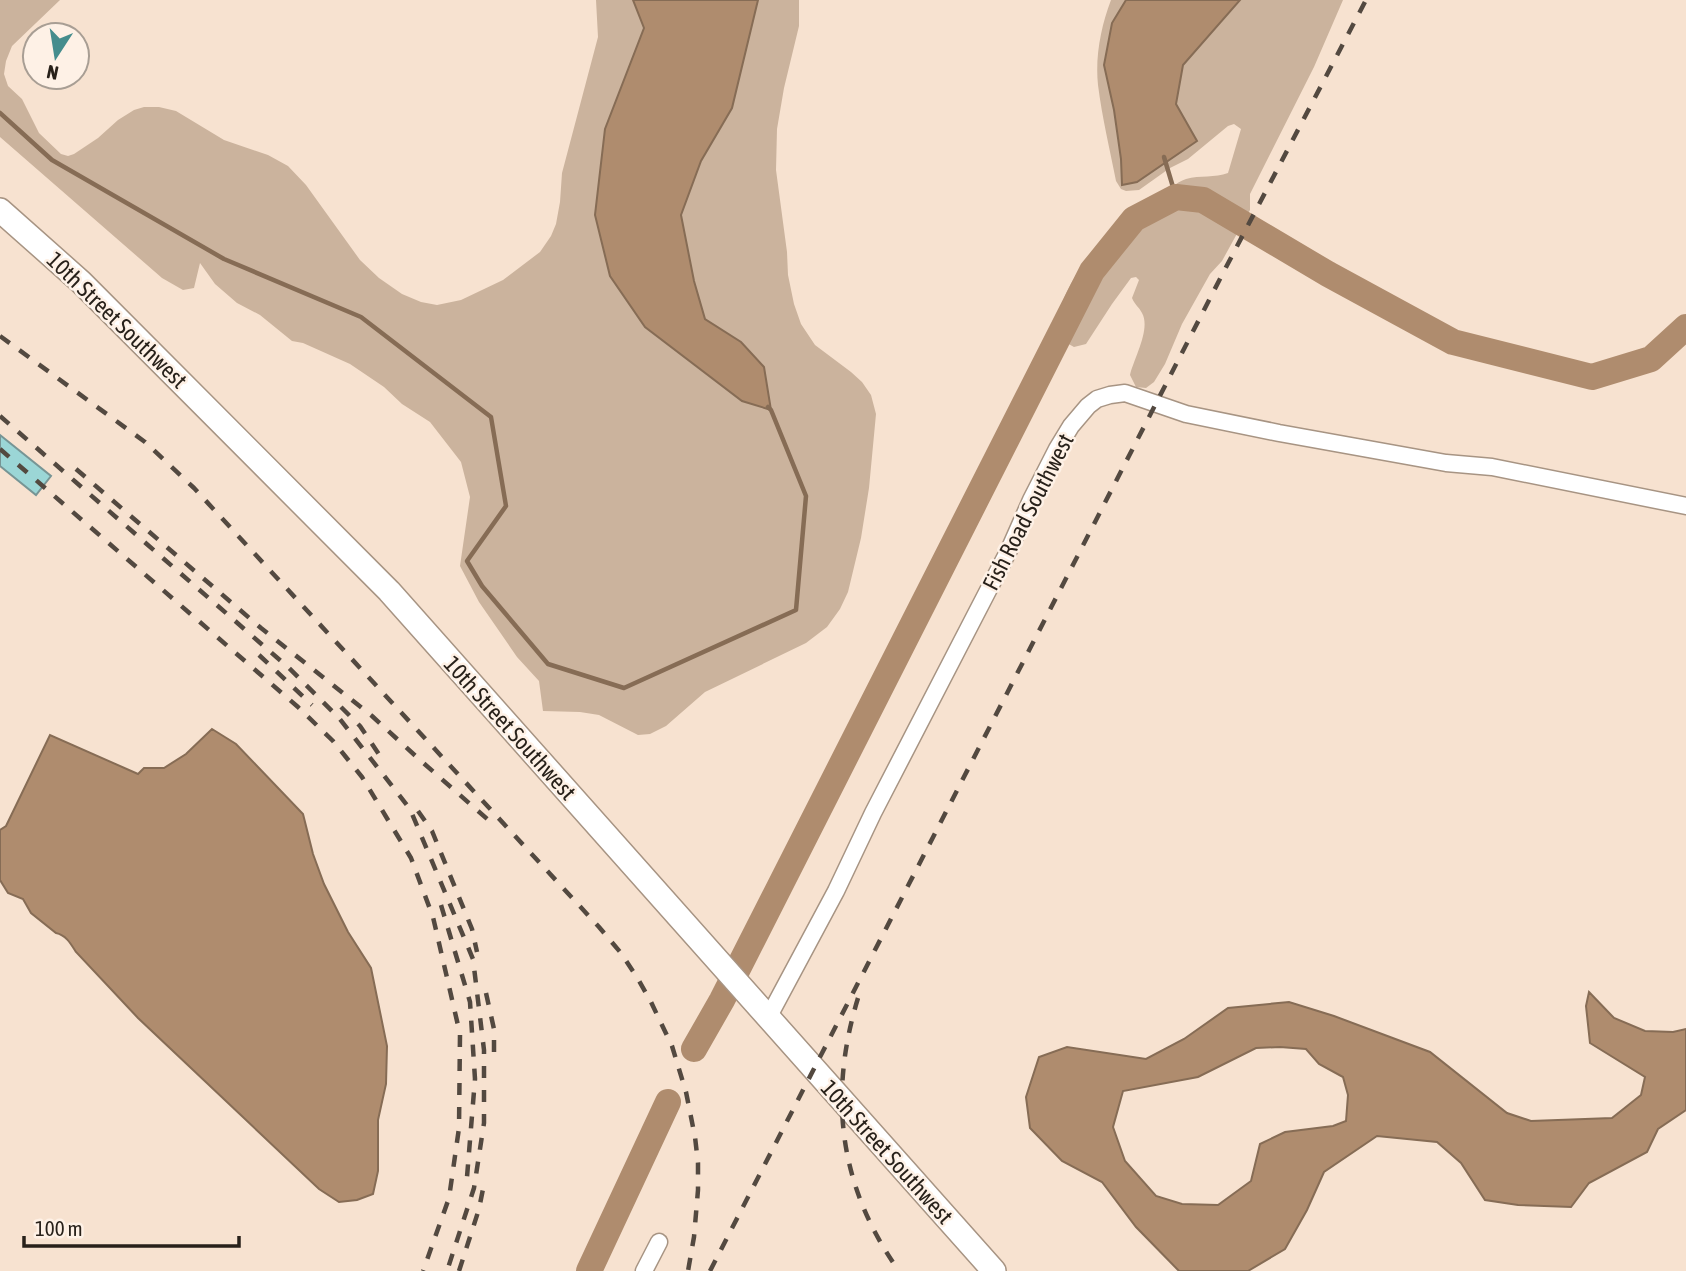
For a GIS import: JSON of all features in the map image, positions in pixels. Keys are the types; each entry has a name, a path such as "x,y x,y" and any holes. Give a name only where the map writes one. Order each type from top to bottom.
{"main road":[{"name":"10th Street Southwest","path":"0,210 81,282 388,591 994,1271"}],"street":[{"name":"Fish Road Southwest","path":"768,1018 836,891 873,813 1009,550 1057,449 1071,426 1097,399 1125,393 1186,414 1279,433 1446,463 1492,467 1686,506"},
{"path":"644,1271 659,1242"}],"shaded area":[{"path":"0,0 60,0 38,21 21,21 21,37 12,46 4,74 8,86 22,99 39,133 61,154 74,154 134,110 159,107 176,111 224,140 268,155 288,166 306,185 360,260 379,278 402,294 437,305 461,300 503,280 540,252 551,236 560,202 562,173 598,37 596,0 799,0 799,26 777,129 776,170 788,275 801,324 815,345 862,382 871,395 876,414 861,538 848,592 840,609 827,627 806,643 705,692 666,726 650,734 638,735 599,715 543,711 539,681 517,657 479,602 460,566 470,497 461,462 430,422 350,364 303,343 292,341 260,315 237,303 215,284 200,263 194,288 183,290 162,278 0,137"},
{"path":"633,0 758,0 732,108 701,161 681,215 694,281 705,319 741,342 764,367 771,410 742,401 645,327 610,276 595,215 605,129 644,28"},
{"path":"1111,0 1343,0 1314,67 1250,194 1250,210 1182,324 1165,364 1154,382 1146,388 1136,387 1130,375 1144,327 1142,313 1132,298 1139,280 1136,277 1131,278 1086,344 1074,347 1065,342 1059,325 1066,293 1085,262 1121,223 1135,212 1182,180 1228,173 1241,129 1234,124 1228,126 1188,159 1139,190 1121,189 1116,181 1097,74 1104,20"},
{"path":"1126,0 1240,0 1183,65 1176,104 1197,141 1137,182 1122,185 1114,110 1104,65 1112,23"},
{"path":"212,729 236,744 303,814 324,884 348,932 371,968 387,1046 386,1084 378,1120 378,1171 373,1194 357,1200 339,1202 319,1189 138,1018 65,938 31,913 23,899 8,893 0,880 0,830 6,826 50,735 138,774 144,768 164,768 186,754"},
{"path":"1589,992 1614,1018 1645,1031 1673,1032 1686,1029 1686,1110 1658,1129 1647,1152 1589,1183 1571,1207 1518,1205 1485,1200 1461,1163 1437,1142 1377,1136 1324,1172 1285,1249 1248,1271 1179,1271 1136,1227 1102,1182 1062,1161 1030,1128 1026,1097 1039,1057 1067,1047 1146,1059 1184,1039 1228,1008 1289,1002 1430,1052 1507,1113 1531,1121 1612,1118 1641,1095 1645,1077 1590,1043 1586,1006","holes":["1256,1048 1306,1049 1319,1064 1343,1077 1348,1095 1346,1121 1333,1126 1285,1132 1260,1144 1251,1181 1218,1205 1182,1204 1156,1196 1125,1161 1113,1127 1123,1091 1198,1077"]}],"building":[{"path":"0,435 51,476 36,495 0,466"}],"waterway":[{"path":"0,113 52,160 224,259 361,317 491,417 506,506 467,561 482,586 548,664 624,688 796,610 806,496 768,407"},
{"path":"1164,157 1176,197"},
{"path":"694,1049 722,1000 1092,271 1134,219 1176,197 1203,200 1328,274 1453,342 1592,377 1651,359 1686,327"},
{"path":"589,1271 668,1102"}],"railway":[{"path":"710,1271 1366,0"},
{"path":"0,336 145,442 194,488 621,953 651,1002 672,1046 686,1092 698,1163 694,1237 688,1271"},
{"path":"0,416 289,668 339,718 410,809 473,959 484,1050 484,1123 474,1188 447,1271"},
{"path":"0,449 298,707 333,741 362,777 411,858 433,917 460,1034 459,1128 449,1198 423,1271"},
{"path":"76,469 261,628 372,716 494,825"},
{"path":"259,655 312,705"},
{"path":"341,707 360,726 380,756"},
{"path":"418,811 432,831 472,929 477,952"},
{"path":"441,905 470,1002 475,1079 467,1177"},
{"path":"486,993 494,1029 494,1059"},
{"path":"858,998 843,1070 845,1140 863,1207 899,1271"},
{"path":"459,1271 484,1184"}]}
